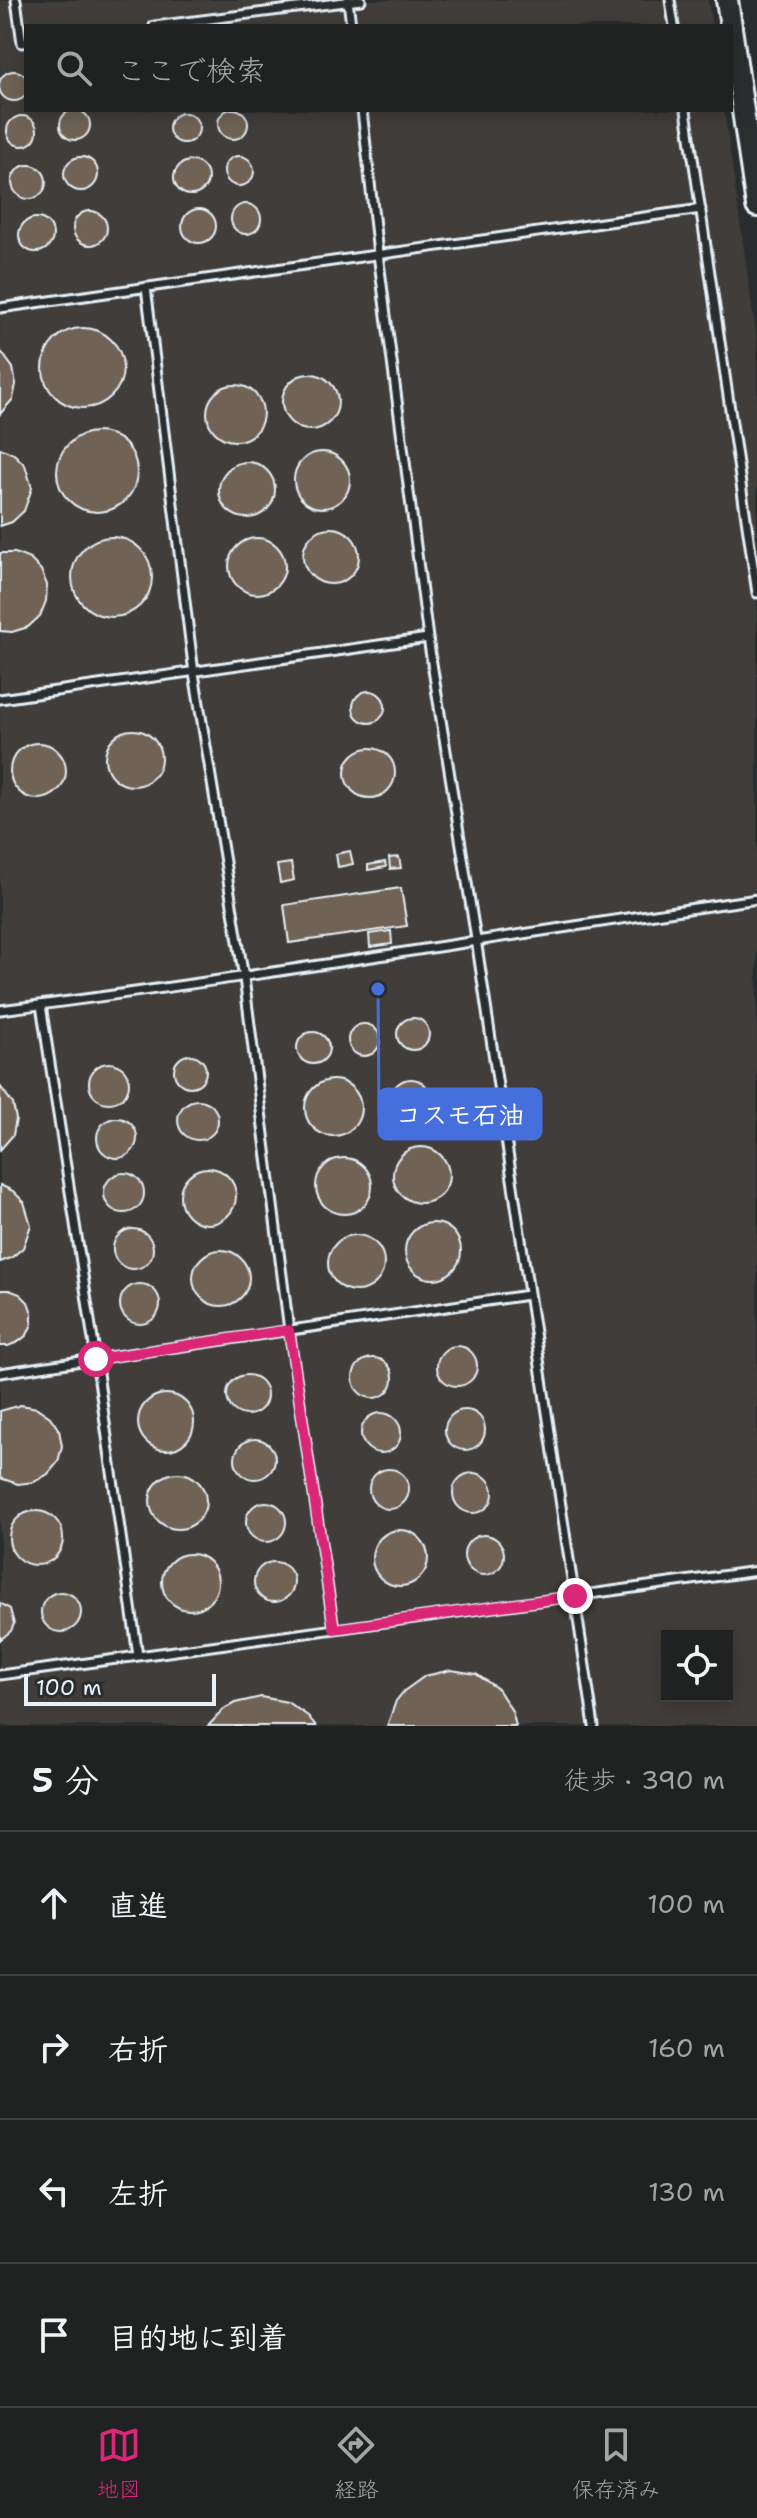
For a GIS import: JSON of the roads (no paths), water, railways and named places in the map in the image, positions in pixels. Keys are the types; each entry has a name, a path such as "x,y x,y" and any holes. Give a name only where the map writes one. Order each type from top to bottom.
{"street":[{"path":"727,0 731,24"},
{"path":"733,36 751,114 757,206"}],"lane":[{"path":"16,0 24,42"},
{"path":"170,24 361,0"},
{"path":"670,0 674,24"},
{"path":"348,1 351,24"},
{"path":"362,112 428,638 594,1726"},
{"path":"686,112 757,593"},
{"path":"0,308 701,209"},
{"path":"146,287 194,673 244,978 289,1330 334,1629"},
{"path":"0,699 428,638"},
{"path":"0,1010 244,978 476,939 757,899"},
{"path":"41,1005 138,1656"},
{"path":"0,1373 528,1295"},
{"path":"0,1675 757,1571"}],"place":[{"name":"コスモ石油","path":"378,989"}]}
